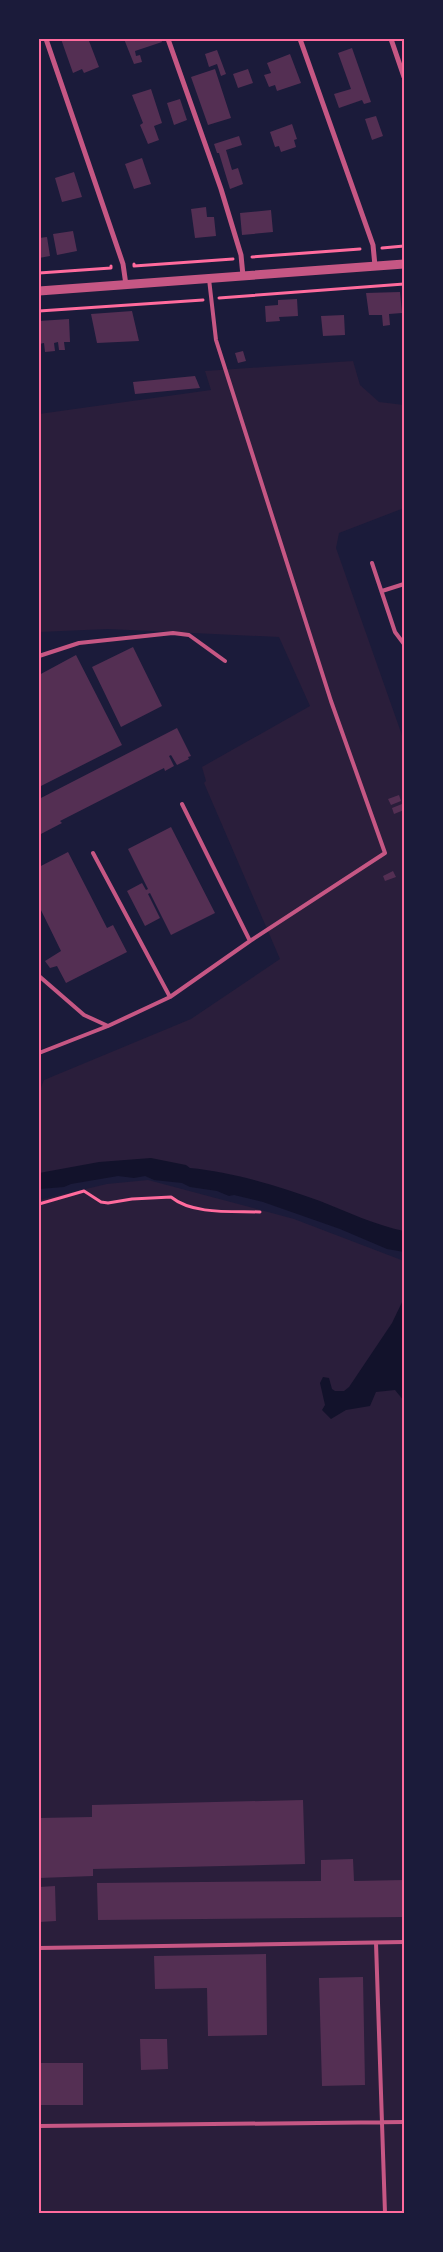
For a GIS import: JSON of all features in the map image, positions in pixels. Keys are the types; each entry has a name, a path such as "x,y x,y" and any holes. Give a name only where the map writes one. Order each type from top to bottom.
{"street":[{"path":"46,39 123,264 126,285"},
{"path":"168,39 221,189 241,255 243,276"},
{"path":"300,39 373,245 375,266"},
{"path":"391,39 404,77"},
{"path":"39,291 404,264"}],"lane":[{"path":"39,1053 108,1026 170,997 250,941 385,853 331,701 216,340 209,279"},
{"path":"372,563 395,632 404,644"},
{"path":"382,591 404,584"},
{"path":"39,656 79,643 173,633 190,635 224,661"},
{"path":"182,804 250,941"},
{"path":"93,853 170,997"},
{"path":"39,976 84,1015 108,1026"},
{"path":"39,1948 404,1942"},
{"path":"376,1943 385,2213"},
{"path":"39,2126 404,2122"}],"path":[{"path":"382,248 404,246"},
{"path":"39,274 111,268"},
{"path":"39,1204 84,1192 100,1202 108,1203 132,1199 171,1197 176,1201 204,1210 260,1212"}],"shaded area":[{"path":"353,361 360,385 379,402 404,405 404,508 339,533 336,548 404,741 404,1238 146,1165 39,1180 39,1093 44,1080 191,1019 280,959 204,783 206,781 202,767 310,706 279,637 108,629 39,632 39,414 211,390 205,371"},
{"path":"151,1158 186,1165 190,1168 239,1176 272,1185 320,1201 372,1222 404,1231 404,1252 387,1249 340,1229 263,1202 234,1195 229,1196 217,1191 190,1187 182,1183 154,1180 145,1176 134,1178 118,1176 71,1184 64,1187 39,1189 39,1173 99,1162"},
{"path":"148,1180 294,1219 404,1261 404,2213 39,2213 39,1200 107,1184"},
{"path":"404,1298 404,1401 395,1390 376,1392 370,1406 346,1410 331,1419 322,1410 325,1405 320,1383 323,1377 329,1378 332,1389 335,1391 344,1391 349,1387 392,1323"}],"building":[{"path":"61,39 87,39 99,67 84,73 82,69 73,73"},
{"path":"124,39 161,39 162,42 135,51 136,56 140,55 142,62 134,64"},
{"path":"352,48 371,102 364,104 362,100 339,108 334,94 351,89 338,53"},
{"path":"217,50 226,74 221,76 217,64 209,67 205,54"},
{"path":"290,54 301,83 277,91 275,85 269,87 264,75 271,73 267,63"},
{"path":"215,69 231,118 208,125 191,77"},
{"path":"248,69 253,83 238,88 233,74"},
{"path":"151,89 162,123 154,126 159,140 148,144 140,125 143,123 132,95"},
{"path":"180,99 187,120 174,125 167,103"},
{"path":"376,116 383,136 372,140 365,119"},
{"path":"292,124 297,139 294,140 296,147 281,152 279,146 275,147 270,132"},
{"path":"239,136 242,145 226,150 232,170 238,168 243,184 230,189 219,153 217,153 214,144"},
{"path":"142,158 151,184 134,189 125,164"},
{"path":"74,172 82,197 62,202 55,178"},
{"path":"206,207 207,217 214,217 216,236 195,238 191,209"},
{"path":"271,210 273,232 242,235 240,213"},
{"path":"73,231 77,251 57,255 53,234"},
{"path":"47,237 50,256 39,258 39,238"},
{"path":"400,292 402,313 389,314 390,325 383,326 382,315 369,315 366,293"},
{"path":"297,299 298,316 279,317 280,321 266,322 265,306 278,305 278,300"},
{"path":"132,311 139,341 97,343 91,314"},
{"path":"344,315 345,335 323,336 321,316"},
{"path":"69,319 70,342 64,342 65,350 59,350 58,342 54,343 55,351 45,352 44,343 39,344 39,321"},
{"path":"243,351 246,361 238,363 235,353"},
{"path":"195,376 200,388 135,394 133,382"},
{"path":"133,647 162,706 121,727 92,667"},
{"path":"76,655 122,745 39,787 39,675"},
{"path":"177,728 191,756 188,757 189,759 177,765 171,755 169,756 174,766 165,771 164,768 60,821 62,823 39,835 39,799"},
{"path":"399,795 401,801 391,805 388,799"},
{"path":"402,804 404,810 394,814 392,808"},
{"path":"171,827 215,913 171,935 150,893 148,894 160,918 145,926 127,891 142,883 146,890 148,889 128,849"},
{"path":"68,852 107,928 113,925 127,952 66,983 57,966 50,968 45,961 61,951 39,906 39,867"},
{"path":"393,871 396,877 385,881 383,876"},
{"path":"303,1800 305,1864 93,1869 93,1876 39,1878 39,1818 92,1817 92,1805"},
{"path":"353,1859 354,1881 404,1880 404,1917 98,1920 97,1883 321,1881 321,1860"},
{"path":"55,1886 56,1921 39,1922 39,1887"},
{"path":"266,1954 267,2035 208,2036 207,1988 155,1989 154,1956"},
{"path":"363,1977 365,2085 322,2086 319,1978"},
{"path":"140,2039 167,2039 168,2069 141,2070"},
{"path":"39,2063 83,2063 83,2105 39,2105"}]}
